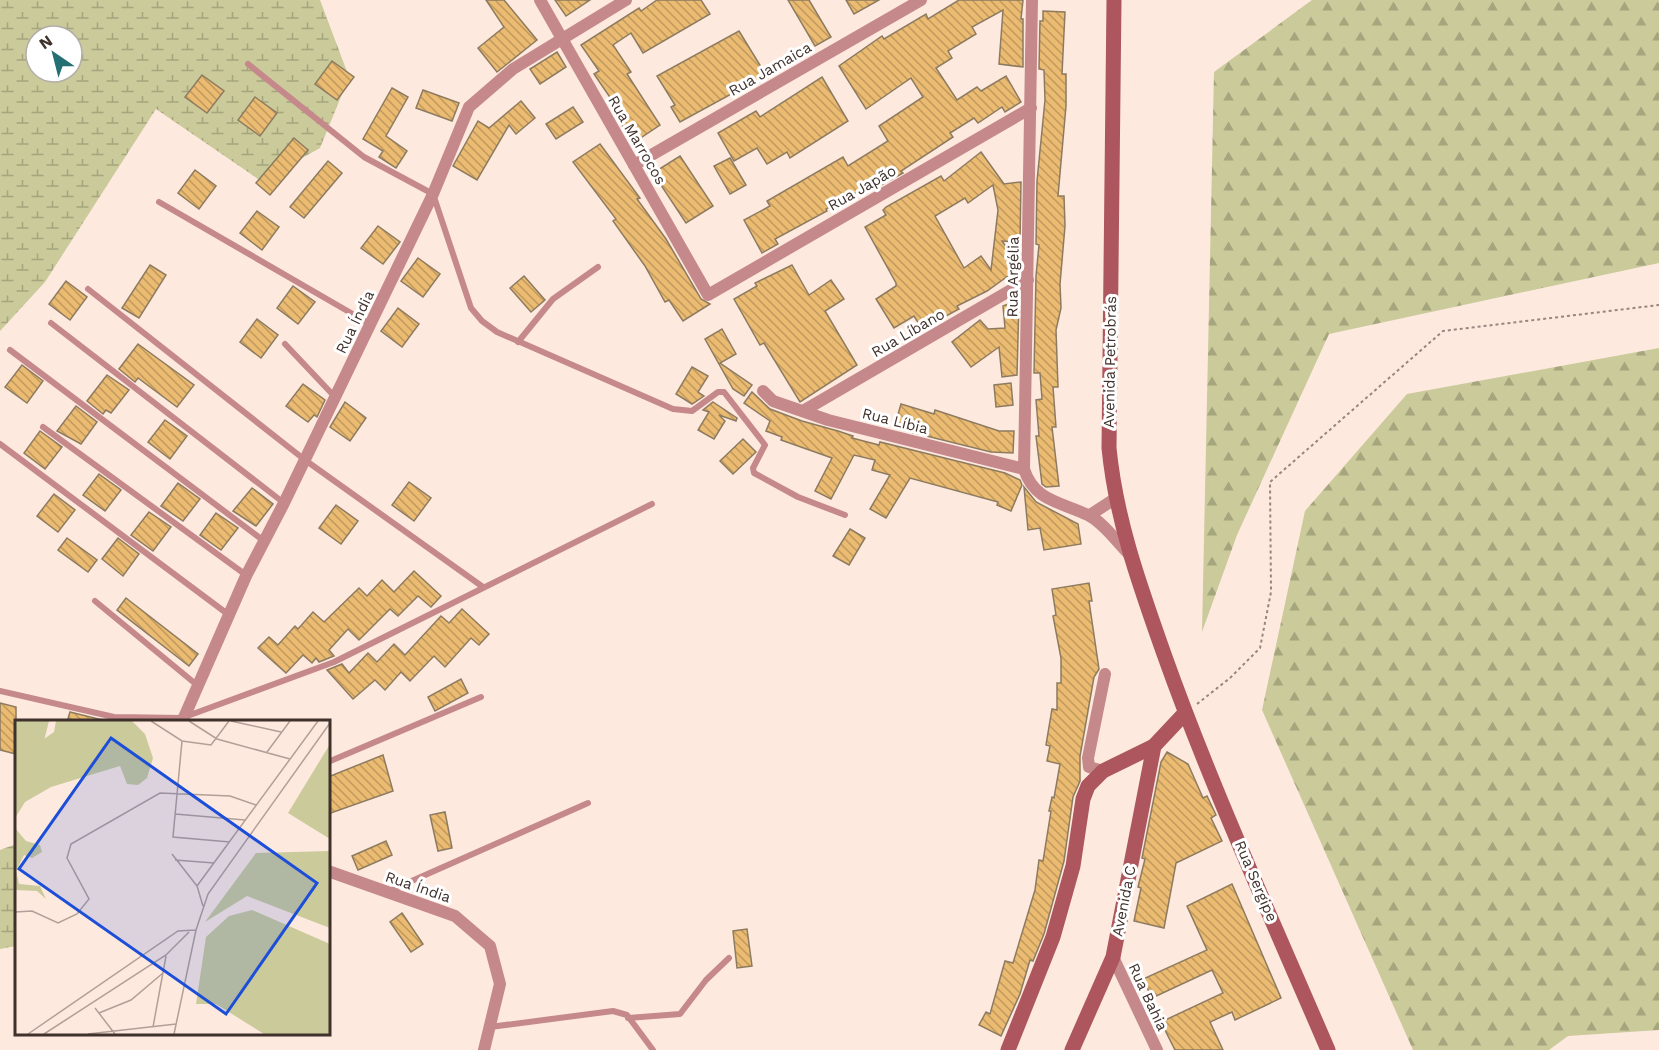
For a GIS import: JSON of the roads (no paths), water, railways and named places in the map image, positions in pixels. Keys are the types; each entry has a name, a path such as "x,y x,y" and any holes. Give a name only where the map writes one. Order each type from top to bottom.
{"main road":[{"name":"Avenida Petrobrás","path":"1114,0 1109,448 1116,498 1128,553 1185,713"},
{"path":"1008,1050 1053,937 1072,866 1083,800 1088,786 1103,771 1154,746 1185,713"},
{"name":"Rua Sergipe","path":"1185,713 1328,1050"},
{"name":"Avenida C","path":"1072,1050 1113,957 1154,746"}],"street":[{"name":"Rua Marrocos","path":"540,0 708,295"},
{"name":"Rua Índia","path":"182,720 246,576 284,503 433,194 469,107 513,69 626,0"},
{"name":"Rua Jamaica","path":"634,165 921,0"},
{"name":"Rua Argélia","path":"1024,469 1032,0"},
{"name":"Rua Japão","path":"708,295 1031,108"},
{"name":"Rua Líbano","path":"803,411 1028,280"},
{"name":"Rua Líbia","path":"763,391 773,401 803,411 1024,469"},
{"path":"1024,469 1035,491 1052,501 1090,515 1128,553"},
{"path":"1090,515 1116,498"},
{"path":"1103,771 1089,767 1088,758 1105,674"},
{"name":"Rua Índia","path":"330,872 455,916 490,946 500,984 484,1050"},
{"name":"Rua Bahia","path":"1113,957 1157,1050"}],"lane":[{"path":"248,64 364,157 433,194 471,308 482,321 518,342 673,409 692,411 718,392 724,392 765,446 753,468 754,473 798,497 845,514"},
{"path":"159,202 371,324"},
{"path":"518,342 554,299 598,267"},
{"path":"88,289 305,460 483,587"},
{"path":"51,322 284,503"},
{"path":"285,344 335,398"},
{"path":"10,350 264,541"},
{"path":"43,427 246,576"},
{"path":"0,444 229,615"},
{"path":"0,691 114,717 182,720 334,662 652,504"},
{"path":"95,601 197,685"},
{"path":"330,761 481,698"},
{"path":"386,892 588,803"},
{"path":"628,1018 680,1014 706,980 729,958"},
{"path":"489,1027 613,1011 628,1018 653,1050"}]}
